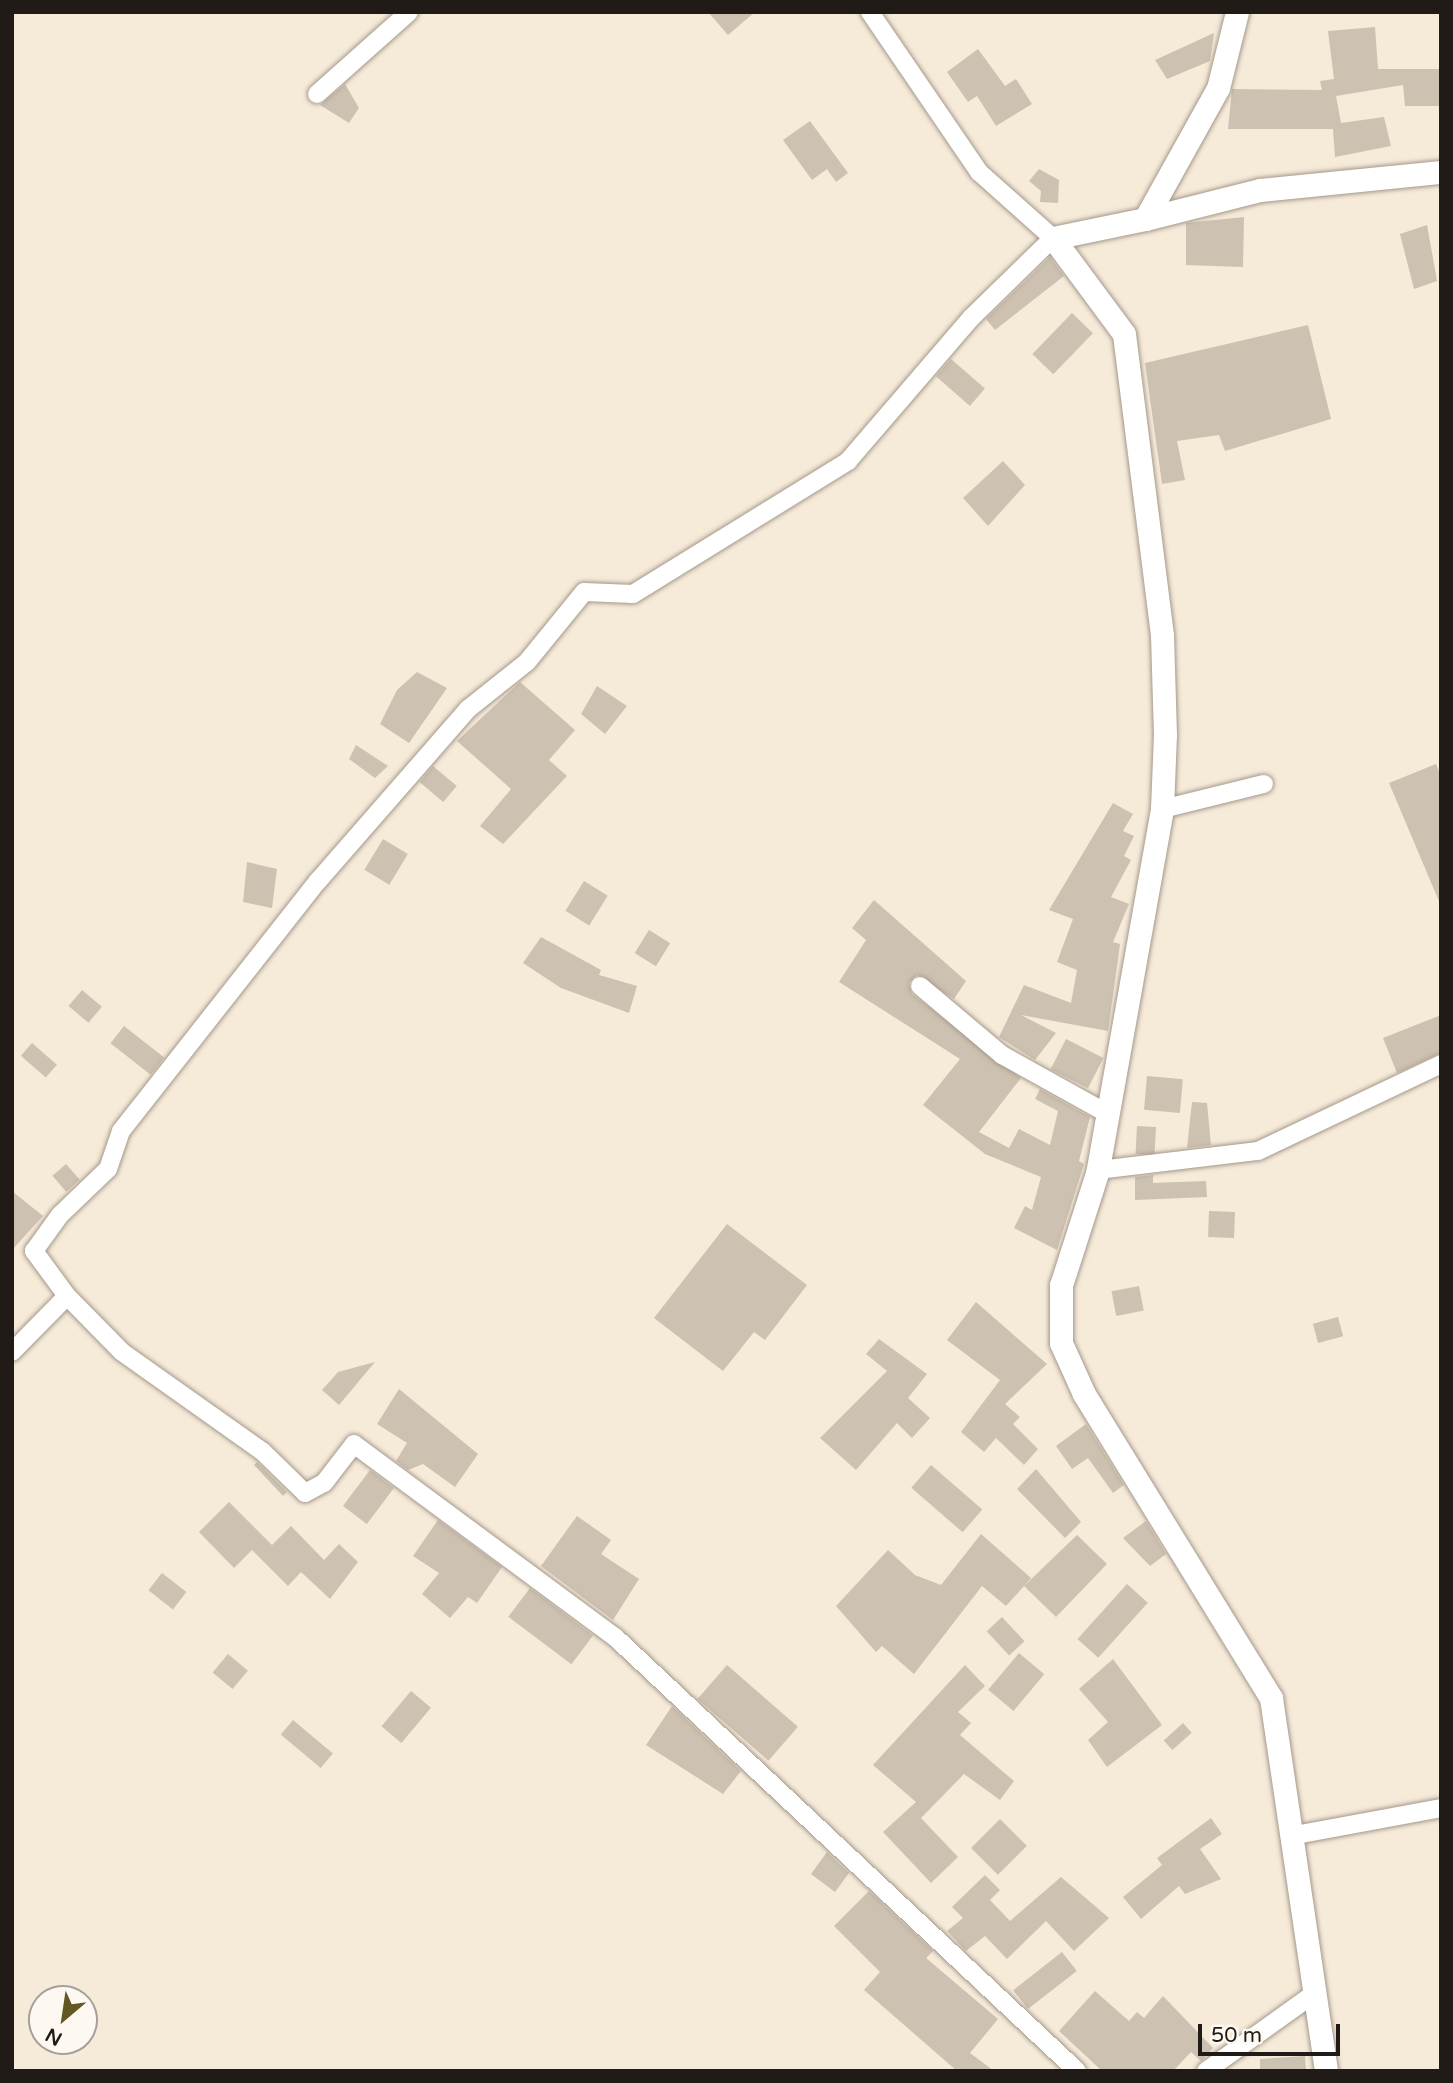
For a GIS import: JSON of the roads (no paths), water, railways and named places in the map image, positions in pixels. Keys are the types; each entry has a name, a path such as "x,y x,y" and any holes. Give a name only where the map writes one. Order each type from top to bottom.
{"street":[{"path":"317,94 409,12"},
{"path":"870,12 979,172 1053,238 1124,334 1162,635 1162,809 1098,1170 1061,1285 1061,1343 1084,1394 1270,1698 1312,1995 1326,2071"},
{"path":"1145,219 1218,88 1237,12"},
{"path":"1077,2071 605,1629 354,1444 324,1483 305,1493 262,1451 122,1352 67,1296 34,1251 60,1215 108,1169 121,1130 317,881 431,748 527,662 584,592 632,594 848,461 971,318 1053,238 1145,219 1260,190 1441,172"},
{"path":"1162,809 1264,784"},
{"path":"920,986 1002,1055 1108,1114"},
{"path":"1098,1170 1258,1151 1441,1064"},
{"path":"12,1352 67,1296"},
{"path":"1290,1836 1441,1808"},
{"path":"1206,2071 1312,1995"}]}
